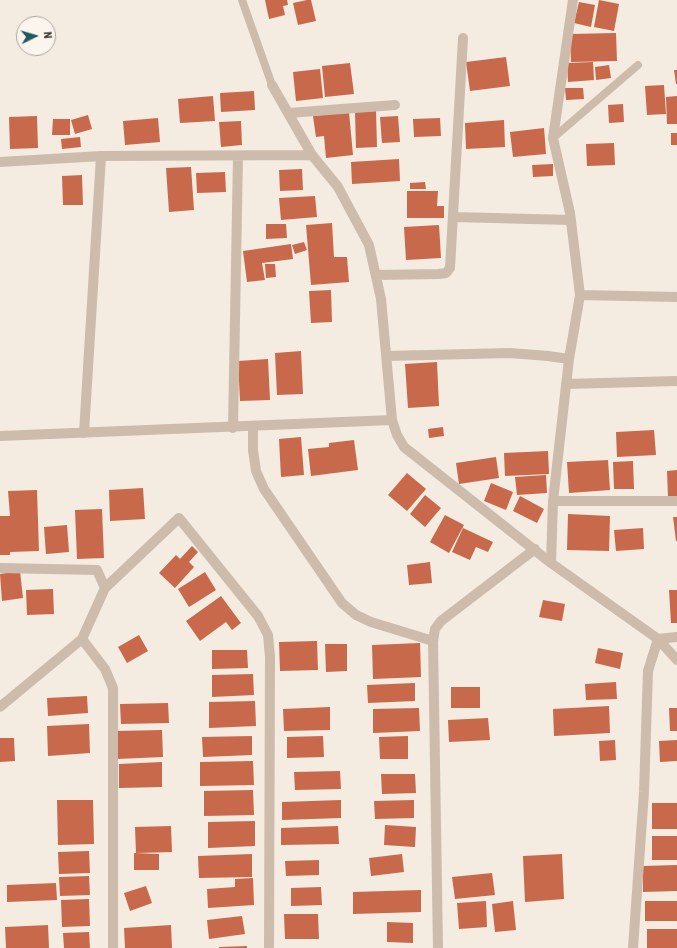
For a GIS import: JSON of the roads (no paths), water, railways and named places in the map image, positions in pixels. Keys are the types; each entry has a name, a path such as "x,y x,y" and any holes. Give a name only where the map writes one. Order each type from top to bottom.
{"street":[{"path":"551,563 553,501 569,359 580,295 571,220 553,138 573,0"},
{"path":"376,275 446,272 450,268 462,38"},
{"path":"272,85 312,155 338,187 369,245 381,299 392,420 397,436 404,447 551,563 658,639 677,660"},
{"path":"289,113 395,105"},
{"path":"0,162 101,156 312,155"},
{"path":"84,433 101,156"},
{"path":"233,428 238,156"},
{"path":"453,217 571,220"},
{"path":"580,295 677,297"},
{"path":"387,356 510,353 569,359"},
{"path":"566,384 677,381"},
{"path":"0,436 233,428 392,420"},
{"path":"253,427 253,450 256,471 264,489 342,603 356,615 371,622 433,641"},
{"path":"553,501 677,501"},
{"path":"0,707 82,639 104,588 179,518 258,616 268,635 270,657 269,948"},
{"path":"438,948 433,641 435,629 440,621 535,550"},
{"path":"0,568 97,570 104,588"},
{"path":"658,639 677,637"},
{"path":"82,639 105,669 113,688 113,948"},
{"path":"633,948 644,792 647,677 651,657 658,639"}],"lane":[{"path":"242,0 272,85"},
{"path":"553,138 638,65"}]}
